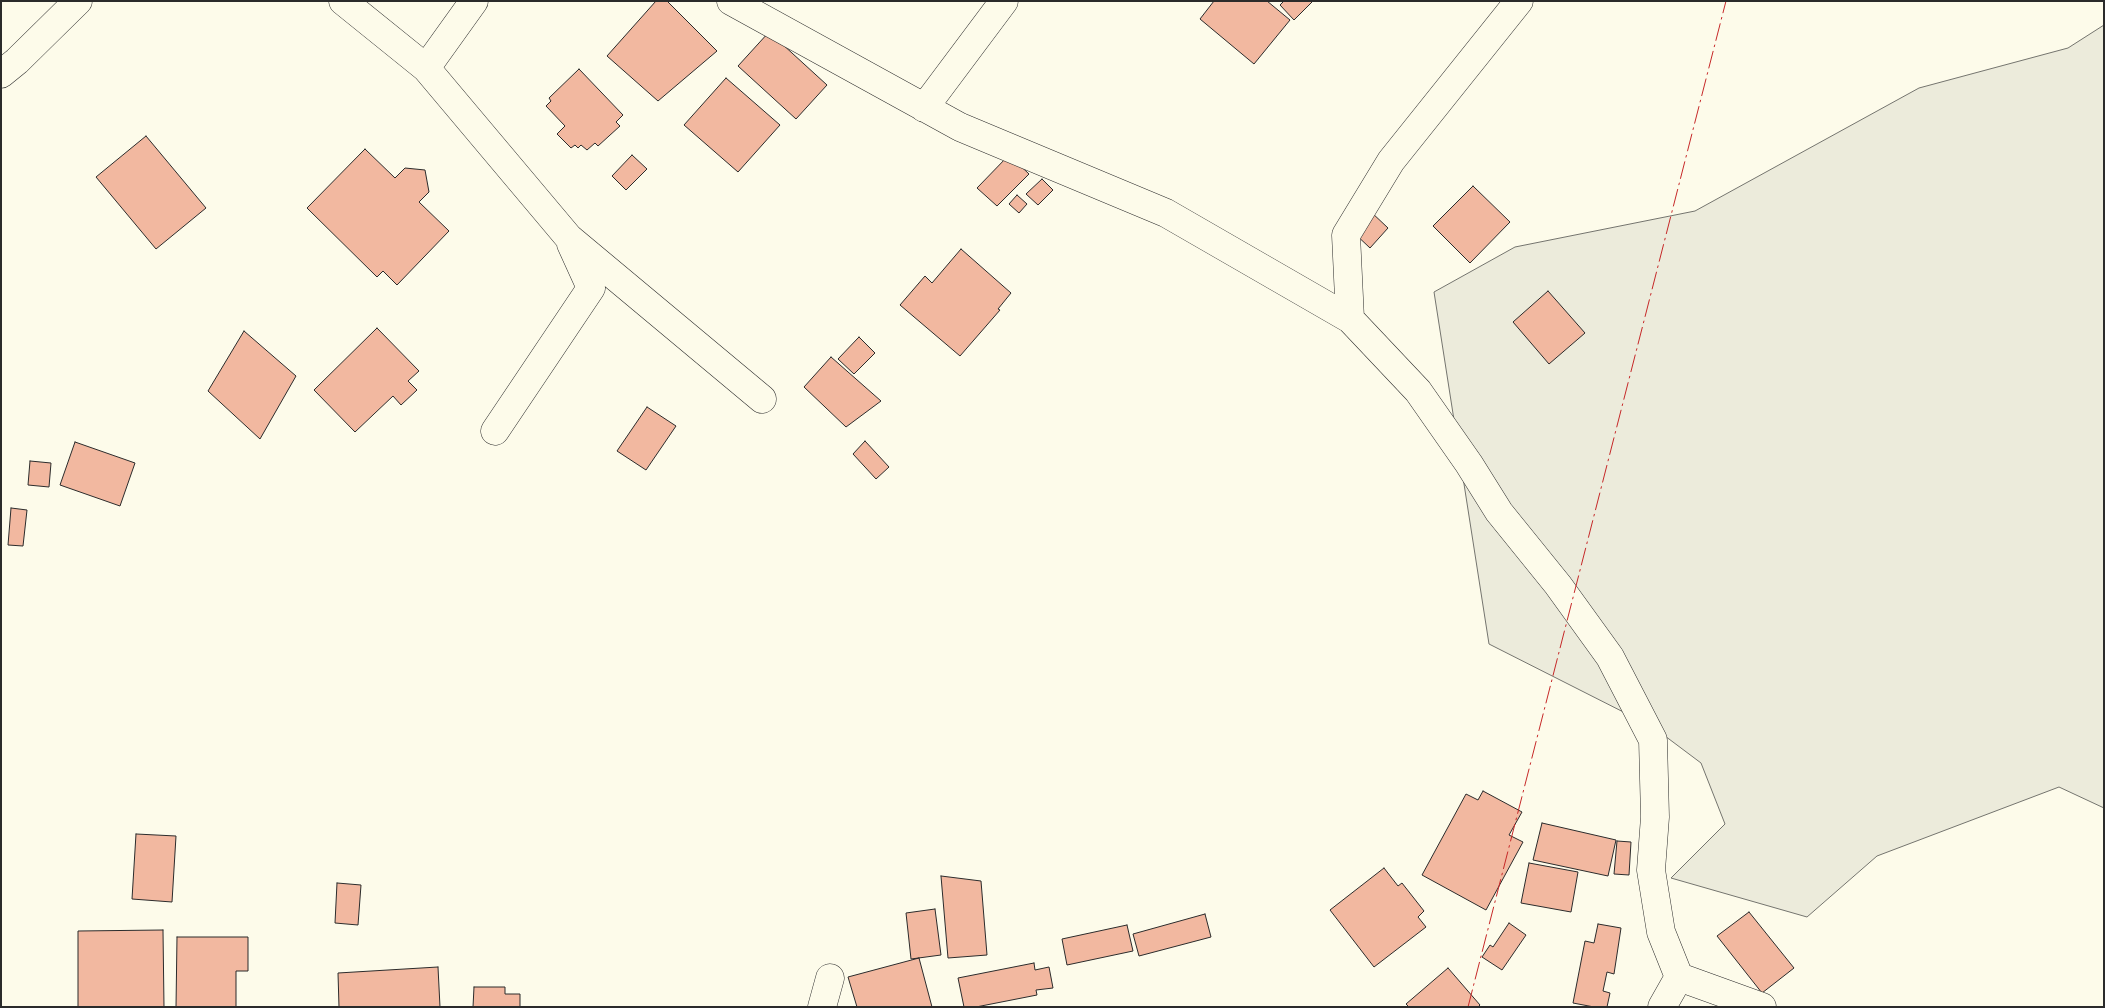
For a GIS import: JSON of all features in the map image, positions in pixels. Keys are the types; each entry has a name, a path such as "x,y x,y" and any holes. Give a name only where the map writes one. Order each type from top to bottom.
{"street":[{"path":"1,74 17,61 78,1"},
{"path":"343,1 426,68 569,238 762,399"},
{"path":"426,68 474,1"},
{"path":"731,1 960,127 1166,213 1350,318 1418,392 1469,464 1499,512 1558,584 1610,657 1654,740 1655,817 1651,870 1661,932 1679,977 1762,1007"},
{"path":"924,108 1004,1"},
{"path":"1350,318 1346,235 1391,161 1519,1"},
{"path":"495,431 591,288 569,238"},
{"path":"1662,1007 1679,977"},
{"path":"822,1007 830,978"}],"shaded area":[{"path":"2104,25 2104,808 2059,787 1877,856 1807,917 1671,878 1725,824 1701,763 1653,727 1489,644 1434,292 1515,247 1695,211 1919,88 2068,48"}],"building":[{"path":"656,1 667,1 717,51 658,101 607,56"},
{"path":"1214,1 1267,1 1290,20 1254,64 1200,19"},
{"path":"1284,1 1313,1 1294,20 1280,5"},
{"path":"769,32 827,85 796,119 738,66"},
{"path":"579,69 623,115 616,122 620,126 598,146 595,143 587,150 581,145 578,148 575,145 571,148 557,134 565,126 546,106 551,101 549,98"},
{"path":"726,78 780,125 738,172 684,125"},
{"path":"146,136 206,208 156,249 96,177"},
{"path":"365,149 395,178 405,168 425,170 429,192 419,202 449,231 397,285 383,271 377,277 307,208"},
{"path":"632,155 647,169 626,190 612,176"},
{"path":"1009,155 1029,174 997,206 977,188"},
{"path":"1042,179 1053,190 1038,205 1026,194"},
{"path":"1473,186 1510,222 1470,263 1433,226"},
{"path":"1017,195 1027,204 1019,213 1009,204"},
{"path":"1370,211 1388,228 1370,248 1352,231"},
{"path":"961,249 1011,293 998,309 1000,310 960,356 900,305 925,276 932,283"},
{"path":"1548,291 1585,333 1549,364 1513,322"},
{"path":"377,328 419,371 408,381 417,390 401,405 393,396 355,432 314,390"},
{"path":"244,331 296,376 260,439 208,391"},
{"path":"859,337 875,353 854,374 838,359"},
{"path":"831,357 881,401 846,427 804,387"},
{"path":"647,407 676,426 646,470 617,451"},
{"path":"865,441 889,467 876,479 853,454"},
{"path":"75,442 135,463 120,506 60,485"},
{"path":"30,461 51,463 49,487 28,485"},
{"path":"11,508 27,510 23,546 8,545"},
{"path":"1483,791 1522,812 1509,835 1523,842 1486,910 1422,875 1466,794 1478,800"},
{"path":"1542,823 1616,840 1608,876 1533,860"},
{"path":"136,834 176,836 172,902 132,899"},
{"path":"1617,841 1631,842 1629,875 1614,874"},
{"path":"1529,863 1578,872 1571,912 1521,903"},
{"path":"1384,868 1398,886 1402,883 1424,911 1418,917 1426,927 1374,967 1330,910"},
{"path":"941,876 981,881 987,955 948,958"},
{"path":"337,883 361,885 358,925 335,923"},
{"path":"935,909 941,955 911,959 906,913"},
{"path":"1749,912 1794,968 1762,993 1717,936"},
{"path":"1205,914 1211,937 1139,956 1133,934"},
{"path":"1509,923 1526,935 1502,970 1482,957 1490,945 1493,947"},
{"path":"1598,924 1621,928 1614,974 1607,972 1603,991 1610,993 1607,1007 1594,1007 1573,1003 1585,941 1594,943"},
{"path":"1127,925 1133,951 1067,965 1062,939"},
{"path":"163,930 164,1007 78,1007 78,931"},
{"path":"177,937 248,937 248,971 236,971 236,1007 176,1007"},
{"path":"919,958 932,1007 857,1007 848,977"},
{"path":"1034,963 1035,970 1049,967 1053,988 1036,990 1037,995 976,1007 964,1007 958,978"},
{"path":"438,967 440,1007 339,1007 338,973"},
{"path":"1448,968 1480,1005 1478,1007 1409,1007 1406,1004"},
{"path":"474,987 505,987 505,994 520,994 520,1007 473,1007"}],"power":[{"path":"1468,1007 1726,1"}]}
